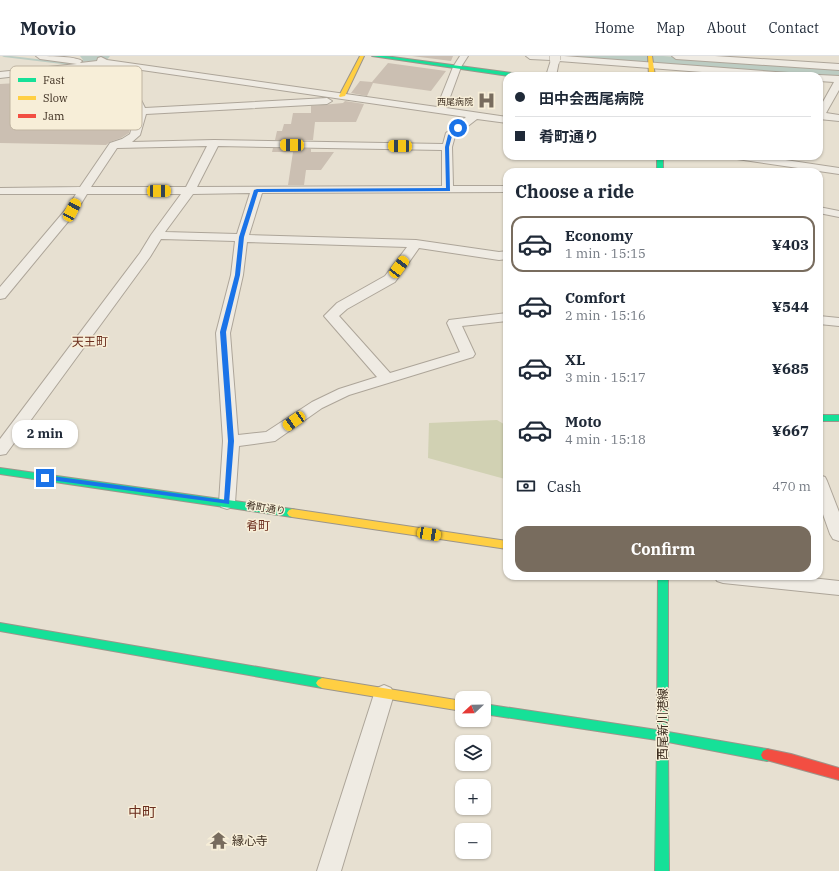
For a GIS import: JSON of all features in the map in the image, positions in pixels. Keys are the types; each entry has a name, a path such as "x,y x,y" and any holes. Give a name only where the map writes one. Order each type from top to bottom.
{"street":[{"path":"40,56 101,61 135,66"},
{"path":"142,111 337,100 342,96 362,56"},
{"path":"374,56 503,74"},
{"path":"441,110 457,67 464,56"},
{"path":"530,56 650,62 740,72"},
{"path":"676,56 798,60 836,67"},
{"path":"822,56 829,58 836,67"},
{"path":"552,72 555,58"},
{"path":"767,59 767,72"},
{"path":"65,66 101,61"},
{"path":"650,62 651,72"},
{"path":"142,67 503,119"},
{"path":"0,75 10,74"},
{"path":"823,78 839,80 823,108"},
{"path":"448,190 447,147 450,135 475,115"},
{"path":"823,116 839,118"},
{"path":"0,295 72,210 114,145 126,141 135,135 136,130"},
{"path":"135,135 141,141 148,143"},
{"path":"114,145 148,143 214,143 447,147"},
{"path":"0,450 146,254 157,235 189,191 214,143"},
{"path":"766,160 820,168"},
{"path":"823,168 839,171"},
{"path":"0,191 503,189"},
{"path":"227,503 231,441 223,332 237,275 242,237 257,190"},
{"path":"823,211 839,214"},
{"path":"157,235 416,244 503,256"},
{"path":"387,379 332,316 342,306 390,279 416,244"},
{"path":"231,441 270,437 317,405 344,392 468,354 454,323 503,317"},
{"path":"823,320 839,322"},
{"path":"823,418 839,418"},
{"name":"肴町通り","path":"0,471 227,503 503,545"},
{"path":"823,491 839,534"},
{"name":"西尾新川港線","path":"662,580 662,871"},
{"path":"762,580 839,588"},
{"path":"0,627 384,694 455,705"},
{"path":"329,871 384,694"},
{"path":"491,710 663,736 791,760 839,774"}],"green space":[{"path":"497,420 503,424 503,478 428,458 429,423"}],"shaded area":[{"path":"559,56 635,57 636,63"},
{"path":"667,60 762,64 763,71 671,66"},
{"path":"772,66 839,70 839,76 823,75 823,72 772,71"}],"building":[{"path":"412,56 453,56 451,61"},
{"path":"388,63 446,71 431,91 373,83 367,96 351,93 360,81 372,82"},
{"path":"10,83 10,130 130,130 129,133 106,145 0,143 0,84"},
{"path":"345,101 364,104 356,122 315,122 313,140 275,140 277,131 282,131 284,124 291,124 293,113 311,113 311,106 343,103"},
{"path":"273,148 311,149 311,152 334,152 321,170 306,170 304,185 288,185 293,152 272,152"}],"waterway":[{"path":"4,56 70,64 107,56"},
{"path":"89,56 101,56"},
{"path":"575,56 839,72"}],"traffic: fast":[{"path":"374,56 503,74"},
{"path":"660,160 660,168"},
{"path":"823,418 839,418"},
{"path":"0,471 292,513"},
{"path":"662,871 663,580"},
{"path":"0,627 322,683"},
{"path":"491,710 663,736 767,755"}],"traffic: slow":[{"path":"342,96 362,56"},
{"path":"650,56 652,72"},
{"path":"292,513 503,544"},
{"path":"322,683 455,705"}],"traffic: jam":[{"path":"767,755 791,760 839,774"}],"place":[{"name":"西尾病院","path":"486,101"},
{"name":"縁心寺","path":"219,840"}],"district":[{"name":"天王町","path":"90,341"},
{"name":"肴町","path":"258,525"},
{"name":"中町","path":"142,812"}],"route":[{"path":"45,478 227,503 231,441 223,332 237,275 242,237 257,190 448,190 447,147 450,135 458,128"}]}
